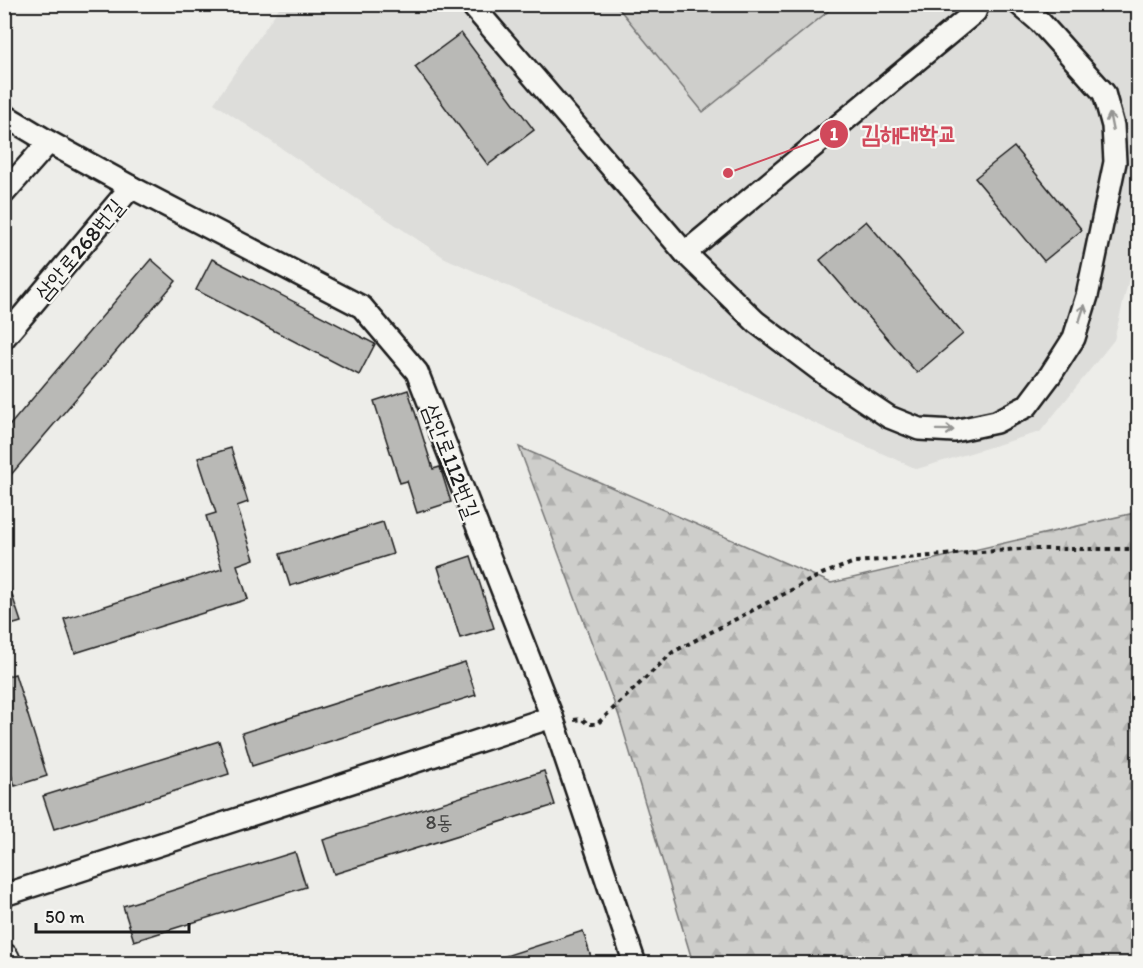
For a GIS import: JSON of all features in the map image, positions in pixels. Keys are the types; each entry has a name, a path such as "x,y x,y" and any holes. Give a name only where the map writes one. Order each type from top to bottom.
{"street":[{"path":"471,4 685,253 756,322 829,377 889,417 919,429 954,430 996,422 1027,406 1074,338 1087,296 1115,162 1113,126 1104,93 1040,22 1019,4"},
{"path":"685,253 975,12 978,4"},
{"name":"삼안로112번길","path":"4,115 131,187 362,307 417,372 553,719 635,963"},
{"path":"4,193 49,142"},
{"name":"삼안로268번길","path":"4,338 131,187"},
{"path":"4,895 553,719"}],"path":[{"path":"553,719 582,719 588,724 597,724 673,652 822,574 855,562 1020,549 1138,549"}],"shaded area":[{"path":"281,5 1138,5 1138,242 1114,340 1040,432 917,469 445,258 214,103"}],"green space":[{"path":"616,5 836,5 703,112"},
{"path":"519,447 831,583 1134,513 1138,504 1138,963 693,963 619,716"}],"building":[{"path":"461,33 534,130 488,165 415,67"},
{"path":"1014,147 1082,230 1044,261 975,178"},
{"path":"866,221 963,334 917,373 820,260"},
{"path":"151,259 176,281 4,483 4,432"},
{"path":"212,259 375,344 359,375 196,290"},
{"path":"408,390 433,469 440,467 451,502 417,513 407,481 400,483 374,401"},
{"path":"231,448 248,502 237,506 254,559 237,565 248,599 75,653 64,619 222,569 206,516 216,513 198,458"},
{"path":"383,522 393,554 290,586 280,554"},
{"path":"471,556 494,628 460,638 438,567"},
{"path":"4,571 21,622 4,627"},
{"path":"465,662 476,695 252,766 242,733"},
{"path":"15,674 47,776 15,786 4,752 4,677"},
{"path":"219,741 229,774 54,829 43,796"},
{"path":"544,771 555,805 334,874 323,840"},
{"path":"295,852 306,887 134,941 123,906"},
{"path":"583,931 593,964 481,964"}],"place":[{"name":"김해대학교","path":"728,173"}]}
